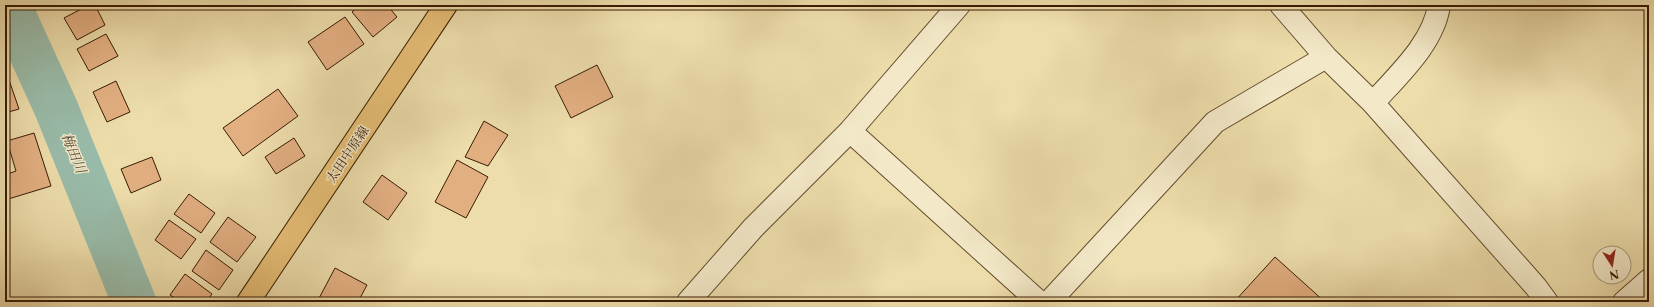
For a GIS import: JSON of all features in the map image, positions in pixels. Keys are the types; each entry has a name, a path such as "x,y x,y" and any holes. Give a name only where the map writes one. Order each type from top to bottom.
{"main road":[{"name":"太田中原線","path":"248,302 446,5"}],"street":[{"path":"688,302 753,228 850,131 959,5"},
{"path":"1281,5 1326,57 1373,103 1536,287 1547,302"},
{"path":"1373,103 1421,49 1438,13 1439,5"},
{"path":"1049,302 1215,122 1326,57"},
{"path":"850,131 1039,302"},
{"path":"1624,302 1649,280"}],"building":[{"path":"64,5 73,5 66,9"},
{"path":"89,5 95,5 105,25 77,40 64,18"},
{"path":"360,5 387,5 397,17 373,37 352,12"},
{"path":"345,17 364,44 327,70 308,42"},
{"path":"106,34 118,56 89,71 77,49"},
{"path":"597,65 613,97 571,118 555,86"},
{"path":"9,80 19,109 5,113 5,81"},
{"path":"116,81 130,112 107,122 93,92"},
{"path":"278,89 298,116 243,156 223,128"},
{"path":"484,121 508,135 488,166 465,157"},
{"path":"34,133 51,186 5,200 5,175 16,171 7,141"},
{"path":"294,138 305,156 276,174 265,157"},
{"path":"152,157 161,180 131,193 121,169"},
{"path":"457,160 488,177 466,218 435,202"},
{"path":"382,175 407,193 388,220 363,202"},
{"path":"189,194 215,213 201,233 174,214"},
{"path":"228,217 256,237 237,262 210,242"},
{"path":"169,220 196,239 181,259 155,240"},
{"path":"206,250 233,270 219,290 192,271"},
{"path":"1275,257 1325,302 1234,302"},
{"path":"335,268 367,285 358,302 317,302"},
{"path":"185,274 212,294 206,302 181,302 170,295"}],"waterway":[{"name":"梅田川","path":"9,5 56,108 134,302"}]}
